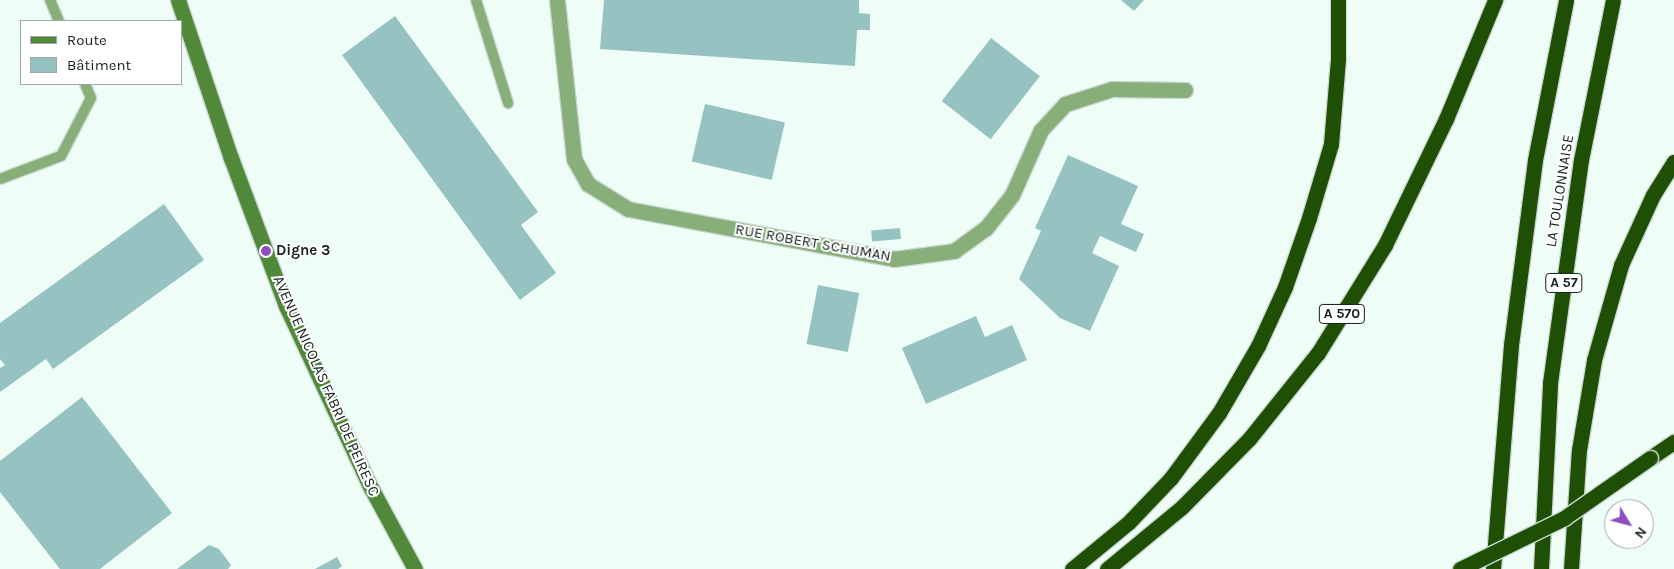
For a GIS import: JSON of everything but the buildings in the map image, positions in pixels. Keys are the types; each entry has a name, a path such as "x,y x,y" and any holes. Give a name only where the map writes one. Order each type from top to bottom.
{"highway":[{"path":"1072,569 1129,522 1171,478 1219,413 1258,346 1285,287 1310,218 1330,144 1338,58 1338,0"},
{"name":"A 570","path":"1107,569 1196,494 1248,439 1318,353 1385,245 1446,119 1495,0"},
{"name":"LA TOULONNAISE","path":"1493,569 1511,345 1535,160 1566,0"},
{"name":"LA TOULONNAISE","path":"1541,569 1550,383 1581,160 1613,0"},
{"path":"1571,569 1579,450 1594,360 1621,266 1653,195 1674,162"},
{"path":"1460,569 1564,518 1674,442"}],"street":[{"name":"AVENUE NICOLAS FABRI DE PEIRESC","path":"178,0 231,158 286,306 371,488 415,569"},
{"name":"RUE ROBERT SCHUMAN","path":"557,0 574,159 588,184 628,210 894,259 954,251 986,228 1012,195 1041,130 1065,104 1112,90 1185,90"}],"lane":[{"path":"50,0 59,20"},
{"path":"476,0 508,103"},
{"path":"0,179 61,156 91,98 85,85"}],"place":[{"name":"Digne 3","path":"266,251"}]}
